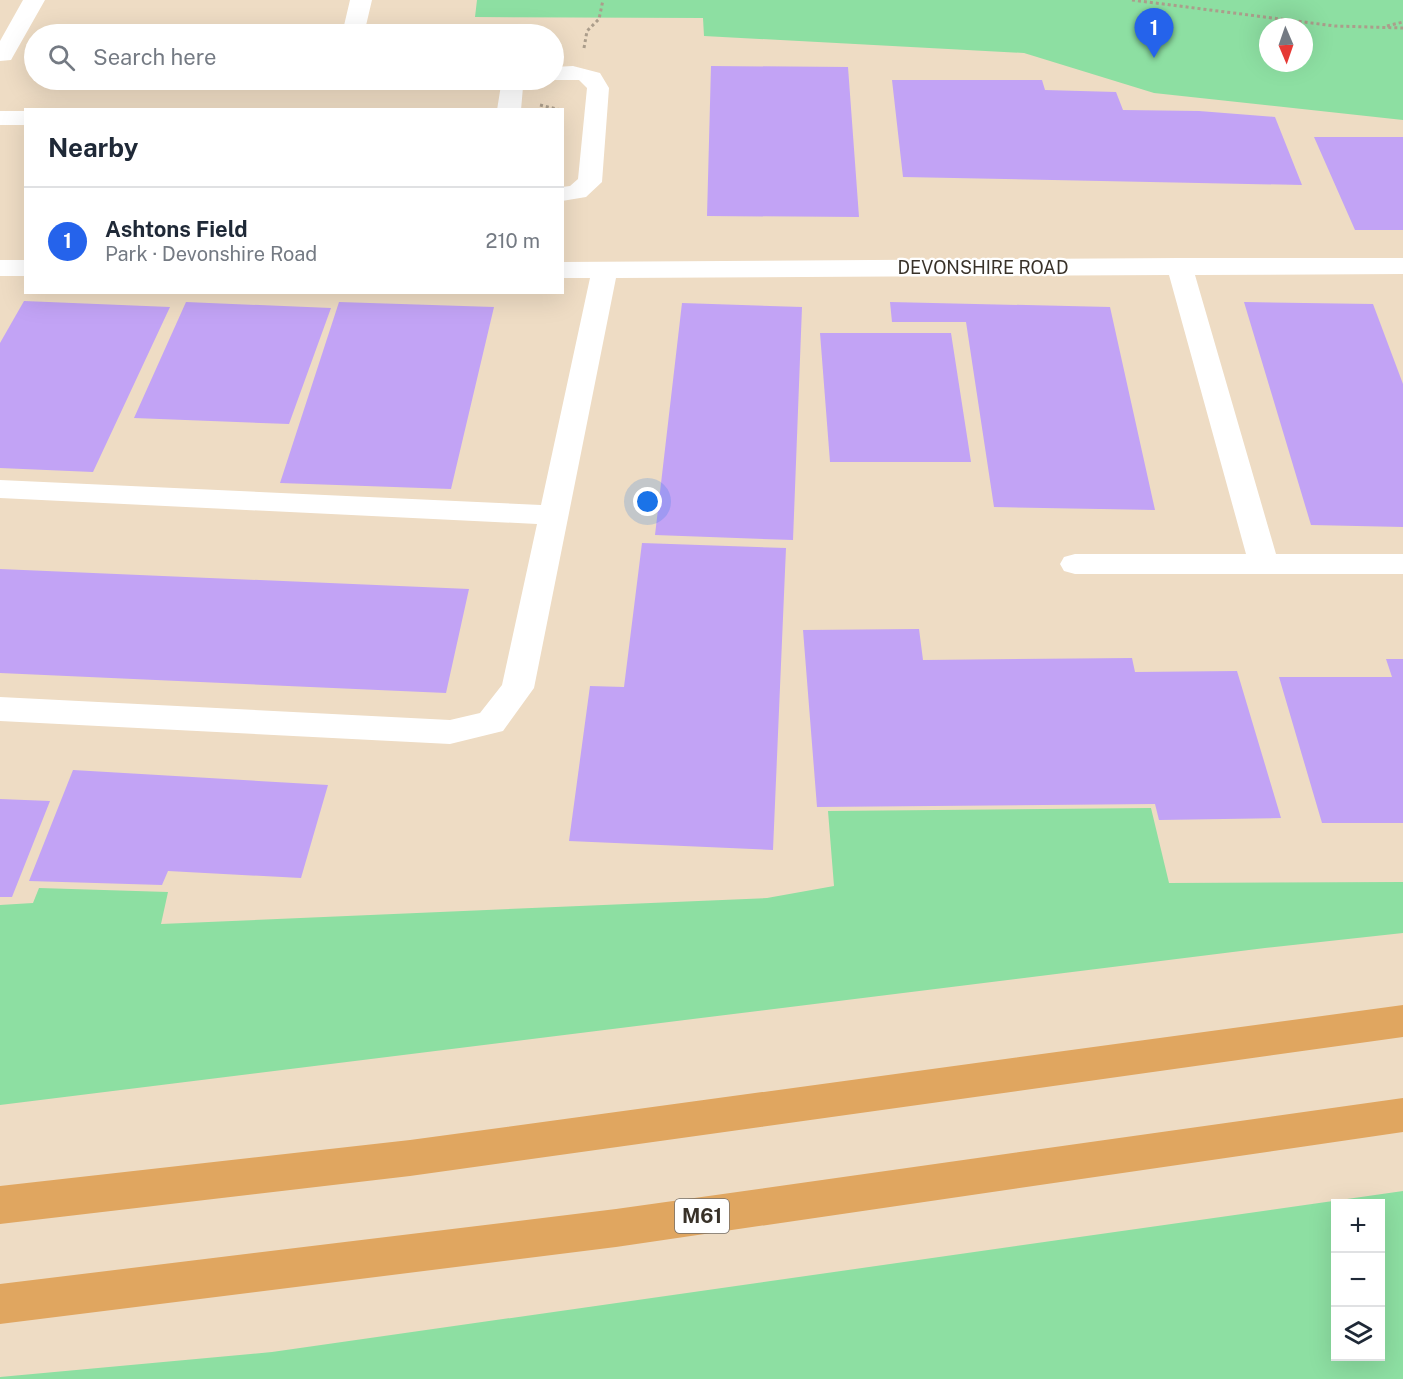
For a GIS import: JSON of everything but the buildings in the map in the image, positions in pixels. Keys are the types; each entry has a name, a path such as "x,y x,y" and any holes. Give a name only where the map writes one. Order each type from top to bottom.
{"highway":[{"path":"0,1205 34,1203 422,1156 1403,1021"},
{"name":"M61","path":"0,1304 616,1228 1403,1115"}],"street":[{"path":"9,55 34,0"},
{"path":"355,24 361,0"},
{"path":"564,74 579,74 594,79 597,84 591,177 587,186 577,192 564,194"},
{"path":"509,108 511,90"},
{"path":"0,118 24,118"},
{"path":"1179,266 1264,564"},
{"name":"DEVONSHIRE ROAD","path":"564,270 1403,266"},
{"path":"0,267 24,268"},
{"path":"0,709 450,732 491,722 518,688 605,270"},
{"path":"0,489 553,515"},
{"path":"1075,564 1403,564"}],"path":[{"path":"579,74 583,69 584,35 588,28 599,19 603,0"},
{"path":"1132,0 1335,26 1403,28"},
{"path":"1380,28 1403,22"}],"green space":[{"path":"477,0 1403,0 1403,120 1154,93 1024,53 704,36 703,18 475,17"},
{"path":"1151,808 1169,883 1403,882 1403,933 1265,948 0,1105 0,905 33,903 39,888 168,892 161,924 767,898 834,886 828,811"},
{"path":"1403,1191 1403,1379 0,1379 0,1377 272,1352 1331,1201 1331,1361 1385,1361 1385,1199 1347,1199"}],"place":[{"name":"Ashtons Field","path":"1154,58"}]}
